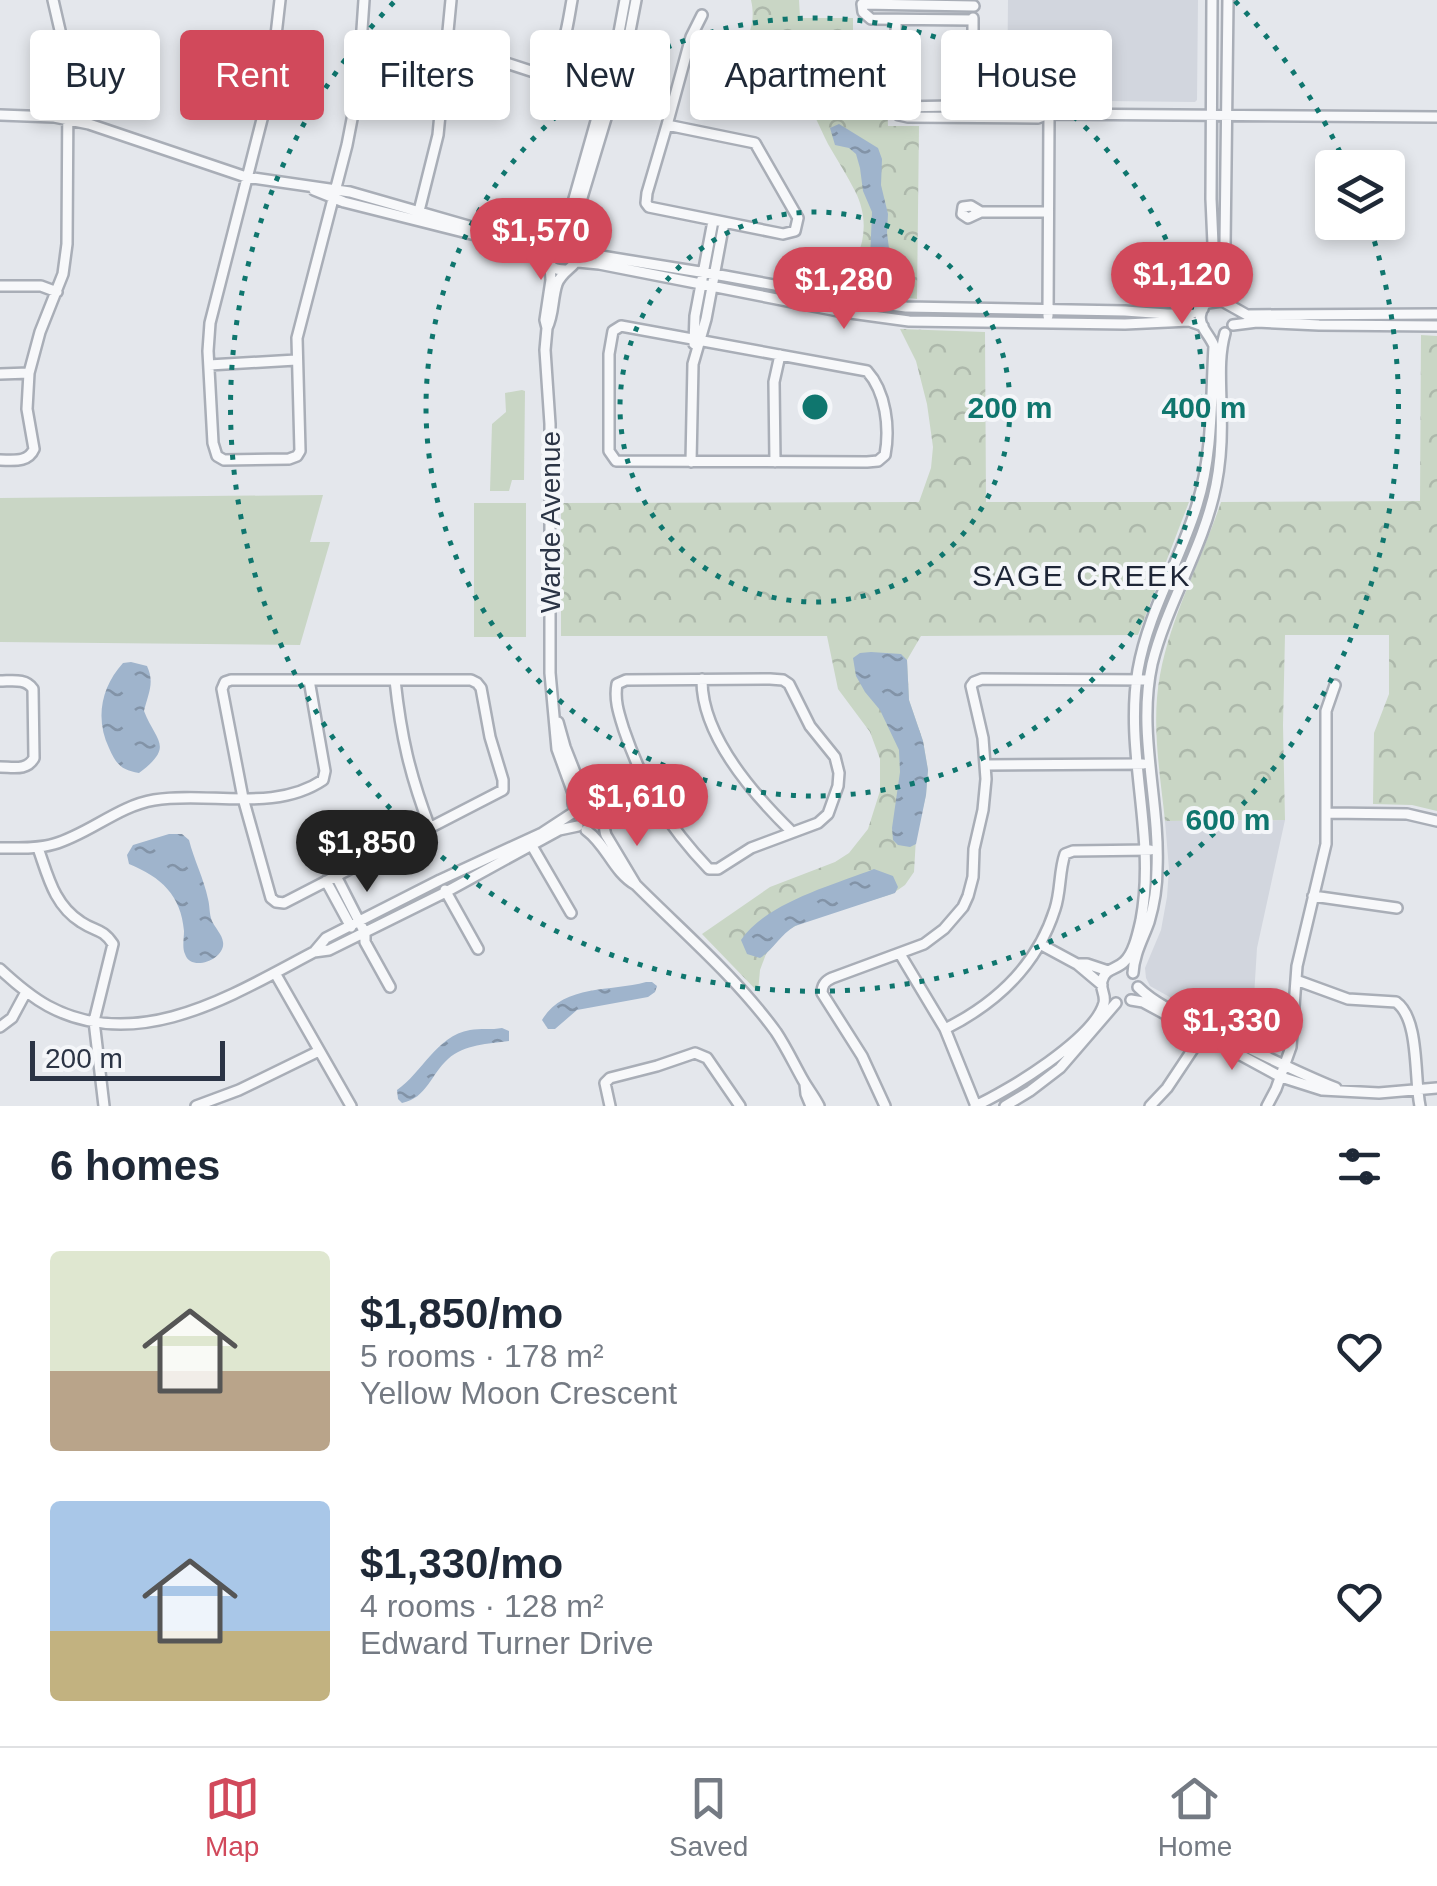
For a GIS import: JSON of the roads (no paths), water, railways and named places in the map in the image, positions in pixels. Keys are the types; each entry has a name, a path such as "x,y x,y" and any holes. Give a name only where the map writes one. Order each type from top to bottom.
{"street":[{"path":"53,0 59,30"},
{"path":"280,0 260,136 208,336 213,443 217,456 224,460 289,460 297,456 301,446 296,360 300,324 358,88 364,0"},
{"path":"449,30 451,0"},
{"path":"510,64 537,73 548,72 559,56 572,0"},
{"path":"334,194 419,211 535,244 547,242 559,234 568,220 615,54 625,0"},
{"path":"578,262 575,221 626,52 636,0"},
{"path":"900,954 945,1029 975,1106 1023,1081 1065,1048 1101,1010 1103,990 1113,969 1128,958 1137,936 1152,850 1137,764 1137,679 1147,636 1196,510 1206,468 1214,346 1200,319 1215,289 1210,200 1212,0"},
{"path":"1228,0 1222,289 1235,319 1222,346 1221,452 1215,490 1161,635 1149,680 1154,904 1134,960 1134,972 1138,987 1147,996 1283,1072"},
{"path":"974,20 872,20 863,12 862,2 974,3 974,20 974,30"},
{"path":"668,125 755,143 798,218 795,231 787,234 718,222 653,209 646,203 691,37 702,16"},
{"path":"896,20 900,115 941,115"},
{"path":"1112,114 1437,118"},
{"path":"0,115 30,117"},
{"path":"0,460 25,459 34,449 26,409 28,374 40,332 58,292 66,257 68,120"},
{"path":"72,120 246,178 306,186 527,248 565,270 578,262 598,264 844,312 910,321 1189,321 1216,335 1247,322 1437,326"},
{"path":"419,211 440,120"},
{"path":"1048,323 1050,120"},
{"path":"981,212 1048,212"},
{"path":"692,462 692,374 718,222"},
{"path":"559,234 601,256 906,307 1190,314 1215,300 1247,315 1437,314"},
{"path":"547,242 547,261"},
{"name":"Warde Avenue","path":"547,261 551,280 545,320 550,673 557,749 573,794 572,809"},
{"name":"Warde Avenue","path":"547,328 556,286 565,270"},
{"path":"0,286 40,286 58,292"},
{"path":"621,326 697,340 867,371 884,409 885,455 878,461 622,462 612,458 609,368 613,330 621,326"},
{"path":"775,462 774,382 780,355"},
{"path":"209,364 296,360"},
{"path":"0,374 28,374"},
{"path":"702,679 709,714 736,770 792,832"},
{"path":"702,679 783,680 810,726 836,757 839,772 828,814 818,823 751,848 718,869 709,869 682,841 646,784 615,695 617,684 626,680 702,679"},
{"path":"885,1106 862,1056 822,989 832,978 924,944 963,907 973,877 975,841 985,794 983,738 971,686 978,679 1149,680"},
{"path":"0,848 38,848 58,843 152,800 286,796 314,786 323,780 325,771 309,680"},
{"path":"395,680 412,782 430,828"},
{"path":"395,680 478,683 503,780 502,790 284,903 276,902 271,898 243,798 222,689 225,682 395,680"},
{"path":"0,681 24,681 33,689 34,758 24,768 0,767"},
{"path":"1267,1106 1283,1072 1294,1032 1301,947 1326,844 1326,712 1335,685"},
{"name":"Warde Avenue","path":"554,715 578,780 583,790 594,797"},
{"path":"985,765 1149,764"},
{"path":"314,952 326,938 542,833 572,809 578,798 612,796 646,784"},
{"path":"0,969 26,992 77,1018 112,1024 167,1020 206,1006 314,952 362,937 560,830 592,830 614,804 646,784"},
{"path":"594,797 604,817 610,844 636,885"},
{"path":"572,809 582,828 597,838 624,878 706,952 761,1014 818,1106"},
{"path":"1328,813 1407,814 1437,821"},
{"path":"532,846 571,913"},
{"path":"38,848 62,907 82,924 105,932 112,944 94,1021 104,1106"},
{"path":"945,1029 998,996 1025,968 1056,905 1065,854 1072,850 1152,850"},
{"path":"331,878 390,987"},
{"path":"440,880 478,949"},
{"path":"1314,896 1397,908"},
{"path":"1040,944 1078,964 1116,1003"},
{"path":"1078,964 1124,967 1134,972"},
{"path":"275,972 351,1106"},
{"path":"1296,980 1348,999 1396,1002 1402,1006 1411,1031 1420,1106"},
{"path":"1132,1000 1138,987"},
{"path":"0,1027 12,1018 26,992"},
{"path":"1005,1106 1060,1068 1116,1003 1132,1000 1322,1090 1378,1093 1437,1088"},
{"path":"1150,1106 1203,1034"},
{"path":"196,1106 319,1051"},
{"path":"610,1106 605,1089 610,1078 695,1053 713,1065 740,1106"},
{"path":"805,1084 811,1106"}],"water":[{"path":"839,124 878,148 882,159 881,185 888,214 890,256 887,267 878,267 870,259 872,212 863,191 856,154 835,145 830,128"},
{"path":"871,652 901,654 907,660 909,700 928,770 916,844 910,847 893,840 899,750 880,710 856,676 853,658"},
{"path":"123,663 147,666 150,689 144,711 160,744 157,756 139,773 117,762 105,737 101,715 110,682"},
{"path":"182,834 189,840 211,918 222,939 219,954 200,963 188,960 185,954 182,918 174,897 160,881 129,864 127,855 133,845"},
{"path":"874,869 893,876 898,887 895,893 795,926 760,958 747,954 741,940 783,905"},
{"path":"646,982 657,986 648,997 577,1010 555,1029 548,1029 542,1020 551,1008 575,995"},
{"path":"470,1030 509,1031 509,1041 462,1050 442,1065 417,1096 402,1103 398,1099 397,1090 448,1040"}],"district":[{"name":"SAGE CREEK","path":"1082,576"}]}
